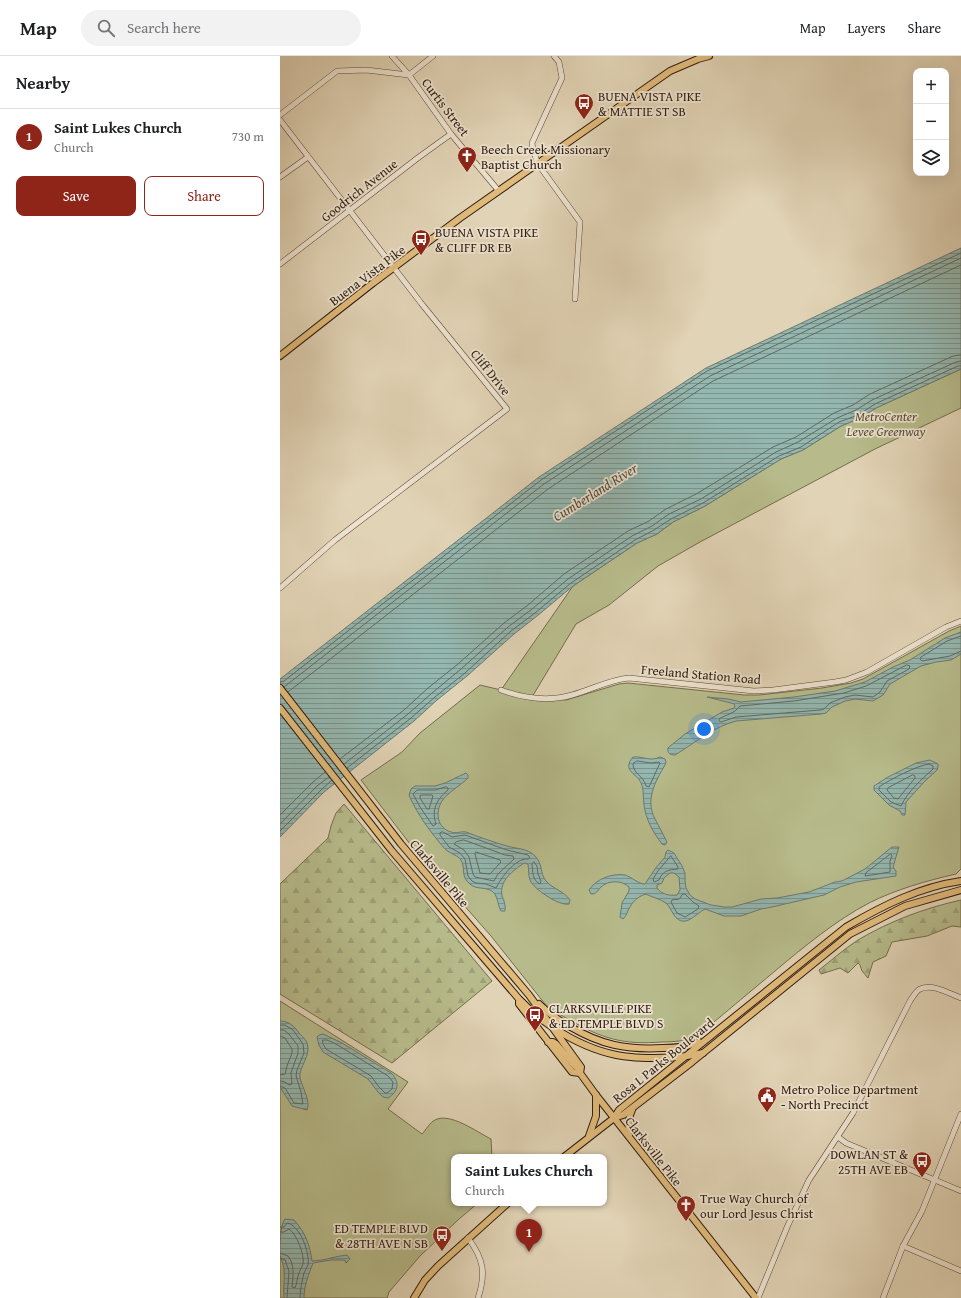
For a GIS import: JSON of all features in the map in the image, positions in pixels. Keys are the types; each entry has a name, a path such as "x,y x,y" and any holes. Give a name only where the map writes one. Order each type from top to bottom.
{"main road":[{"name":"Buena Vista Pike","path":"280,356 498,190 538,164 670,71 708,56"},
{"name":"Clarksville Pike","path":"280,688 401,844 529,995 596,1095 757,1298"},
{"name":"Clarksville Pike","path":"280,708 392,851 520,999 519,1004 572,1072 580,1070"},
{"name":"Rosa L Parks Boulevard","path":"614,1118 619,1110 704,1040 846,927 871,912 902,897 949,883 961,881"},
{"name":"Rosa L Parks Boulevard","path":"614,1118 623,1115 632,1108 850,934 905,906 961,890"},
{"path":"529,995 544,1010 561,1022 582,1034 609,1045 637,1049 655,1049 684,1047 704,1040"},
{"path":"520,999 533,1013 549,1024 583,1044 606,1052 630,1057 685,1057 703,1052"},
{"path":"588,1138 596,1116 596,1095"},
{"path":"629,1138 629,1117 632,1108"},
{"path":"568,1154 614,1118"},
{"path":"414,1298 425,1280 438,1266 505,1206"}],"street":[{"name":"Curtis Street","path":"392,56 409,75 451,134 498,190"},
{"path":"280,115 337,71 366,70 409,75 433,56"},
{"path":"554,56 559,62 562,78 532,143 538,164 580,222 574,299"},
{"name":"Cliff Drive","path":"280,120 421,303 507,409 335,540 280,588"},
{"name":"Goodrich Avenue","path":"280,264 451,134"},
{"path":"280,177 308,157"},
{"name":"Freeland Station Road","path":"501,690 524,697 561,697 571,695 610,681 629,678 754,691 819,685 846,680 867,672 946,627 961,621"},
{"path":"757,1298 809,1180 853,1113 910,1001 919,989 928,987 934,987 961,998"},
{"path":"883,1298 903,1246 921,1213 961,1114"},
{"path":"838,1137 846,1143 961,1190"},
{"path":"468,1238 475,1248 483,1269 483,1284 478,1298"},
{"path":"903,1246 961,1271"}],"green space":[{"name":"MetroCenter Levee Greenway","path":"961,369 961,408 875,449 700,542 658,566 609,605 576,624 532,697 566,700 619,684 628,683 744,695 759,695 822,688 851,683 863,679 949,631 961,626 961,869 956,874 901,890 856,910 820,934 696,1037 671,1042 648,1043 625,1041 603,1036 580,1026 556,1012 545,1004 491,936 410,844 361,780 402,752 420,733 480,685 501,690 573,586 637,543 657,534 673,522 705,506 781,459 803,450 841,426 860,418 876,408"},
{"path":"344,804 492,981 392,1063 280,994 280,884 328,838 336,813"},
{"path":"961,900 961,927 952,926 927,936 892,942 886,956 873,962 868,978 858,963 848,973 840,968 821,974 819,970 853,943 870,933 908,916"},
{"path":"280,1001 408,1082 388,1109 422,1134 435,1120 441,1118 456,1121 491,1139 492,1154 451,1154 451,1206 474,1206 420,1256 389,1292 387,1298 280,1298"}],"water":[{"name":"Cumberland River","path":"961,248 961,369 876,408 860,418 841,426 803,450 781,459 705,506 673,522 657,534 637,543 573,586 514,634 414,721 324,792 280,837 280,679 539,477 706,368"},
{"path":"961,632 961,654 951,660 921,666 890,684 883,695 873,701 855,699 845,701 832,707 826,713 821,714 736,721 712,731 675,755 668,752 668,748 685,734 722,712 734,708 735,706 731,703 707,697 741,702 835,691 865,682 910,660 945,638"},
{"path":"633,757 653,759 660,757 665,759 665,765 652,791 651,805 655,819 667,842 665,845 662,844 648,821 644,805 642,785 629,769 630,762"},
{"path":"930,760 938,764 937,770 906,802 905,815 902,815 900,811 889,805 874,790 874,786 888,777 916,763"},
{"path":"466,773 468,778 447,795 440,805 438,815 440,823 443,827 451,832 466,832 532,853 540,863 546,881 568,897 570,900 569,904 560,903 538,890 530,880 528,864 524,863 508,876 503,885 502,896 505,911 501,911 496,896 492,891 473,886 465,879 461,860 445,849 420,816 409,795 411,789 415,786 435,786"},
{"path":"892,847 899,847 893,867 896,871 896,876 856,882 840,887 824,895 761,909 741,916 724,916 705,909 689,920 682,921 676,918 666,903 646,894 641,896 631,905 623,919 620,917 622,903 629,891 629,887 623,883 611,882 601,887 595,893 591,894 589,890 600,880 615,875 625,875 645,884 665,857 668,850 674,853 682,866 685,873 686,888 690,895 695,899 711,905 724,907 732,907 761,899 777,898 809,892 835,882 842,881 865,869","holes":["670,873 674,873 679,877 680,890 677,895 668,895 661,892 657,888 657,885 662,883 664,878"]},
{"path":"280,1021 289,1023 293,1026 307,1043 308,1052 301,1070 300,1078 308,1102 307,1110 292,1106 280,1087"},
{"path":"323,1034 342,1043 391,1073 397,1083 396,1089 392,1095 388,1098 383,1097 368,1079 323,1052 317,1037"},
{"path":"285,1219 294,1220 301,1229 308,1244 312,1261 347,1255 350,1259 346,1263 345,1260 331,1260 313,1263 308,1275 304,1298 284,1298 284,1268 280,1255 280,1241 281,1230"}],"place":[{"name":"BUENA VISTA PIKE & MATTIE ST SB","path":"584,120"},
{"name":"Beech Creek Missionary Baptist Church","path":"467,173"},
{"name":"BUENA VISTA PIKE & CLIFF DR EB","path":"421,256"},
{"name":"CLARKSVILLE PIKE & ED TEMPLE BLVD S","path":"535,1032"},
{"name":"Metro Police Department - North Precinct","path":"767,1113"},
{"name":"DOWLAN ST & 25TH AVE EB","path":"922,1178"},
{"name":"True Way Church of our Lord Jesus Christ","path":"686,1222"},
{"name":"ED TEMPLE BLVD & 28TH AVE N SB","path":"442,1252"},
{"name":"Saint Lukes Church","path":"529,1252"}]}
